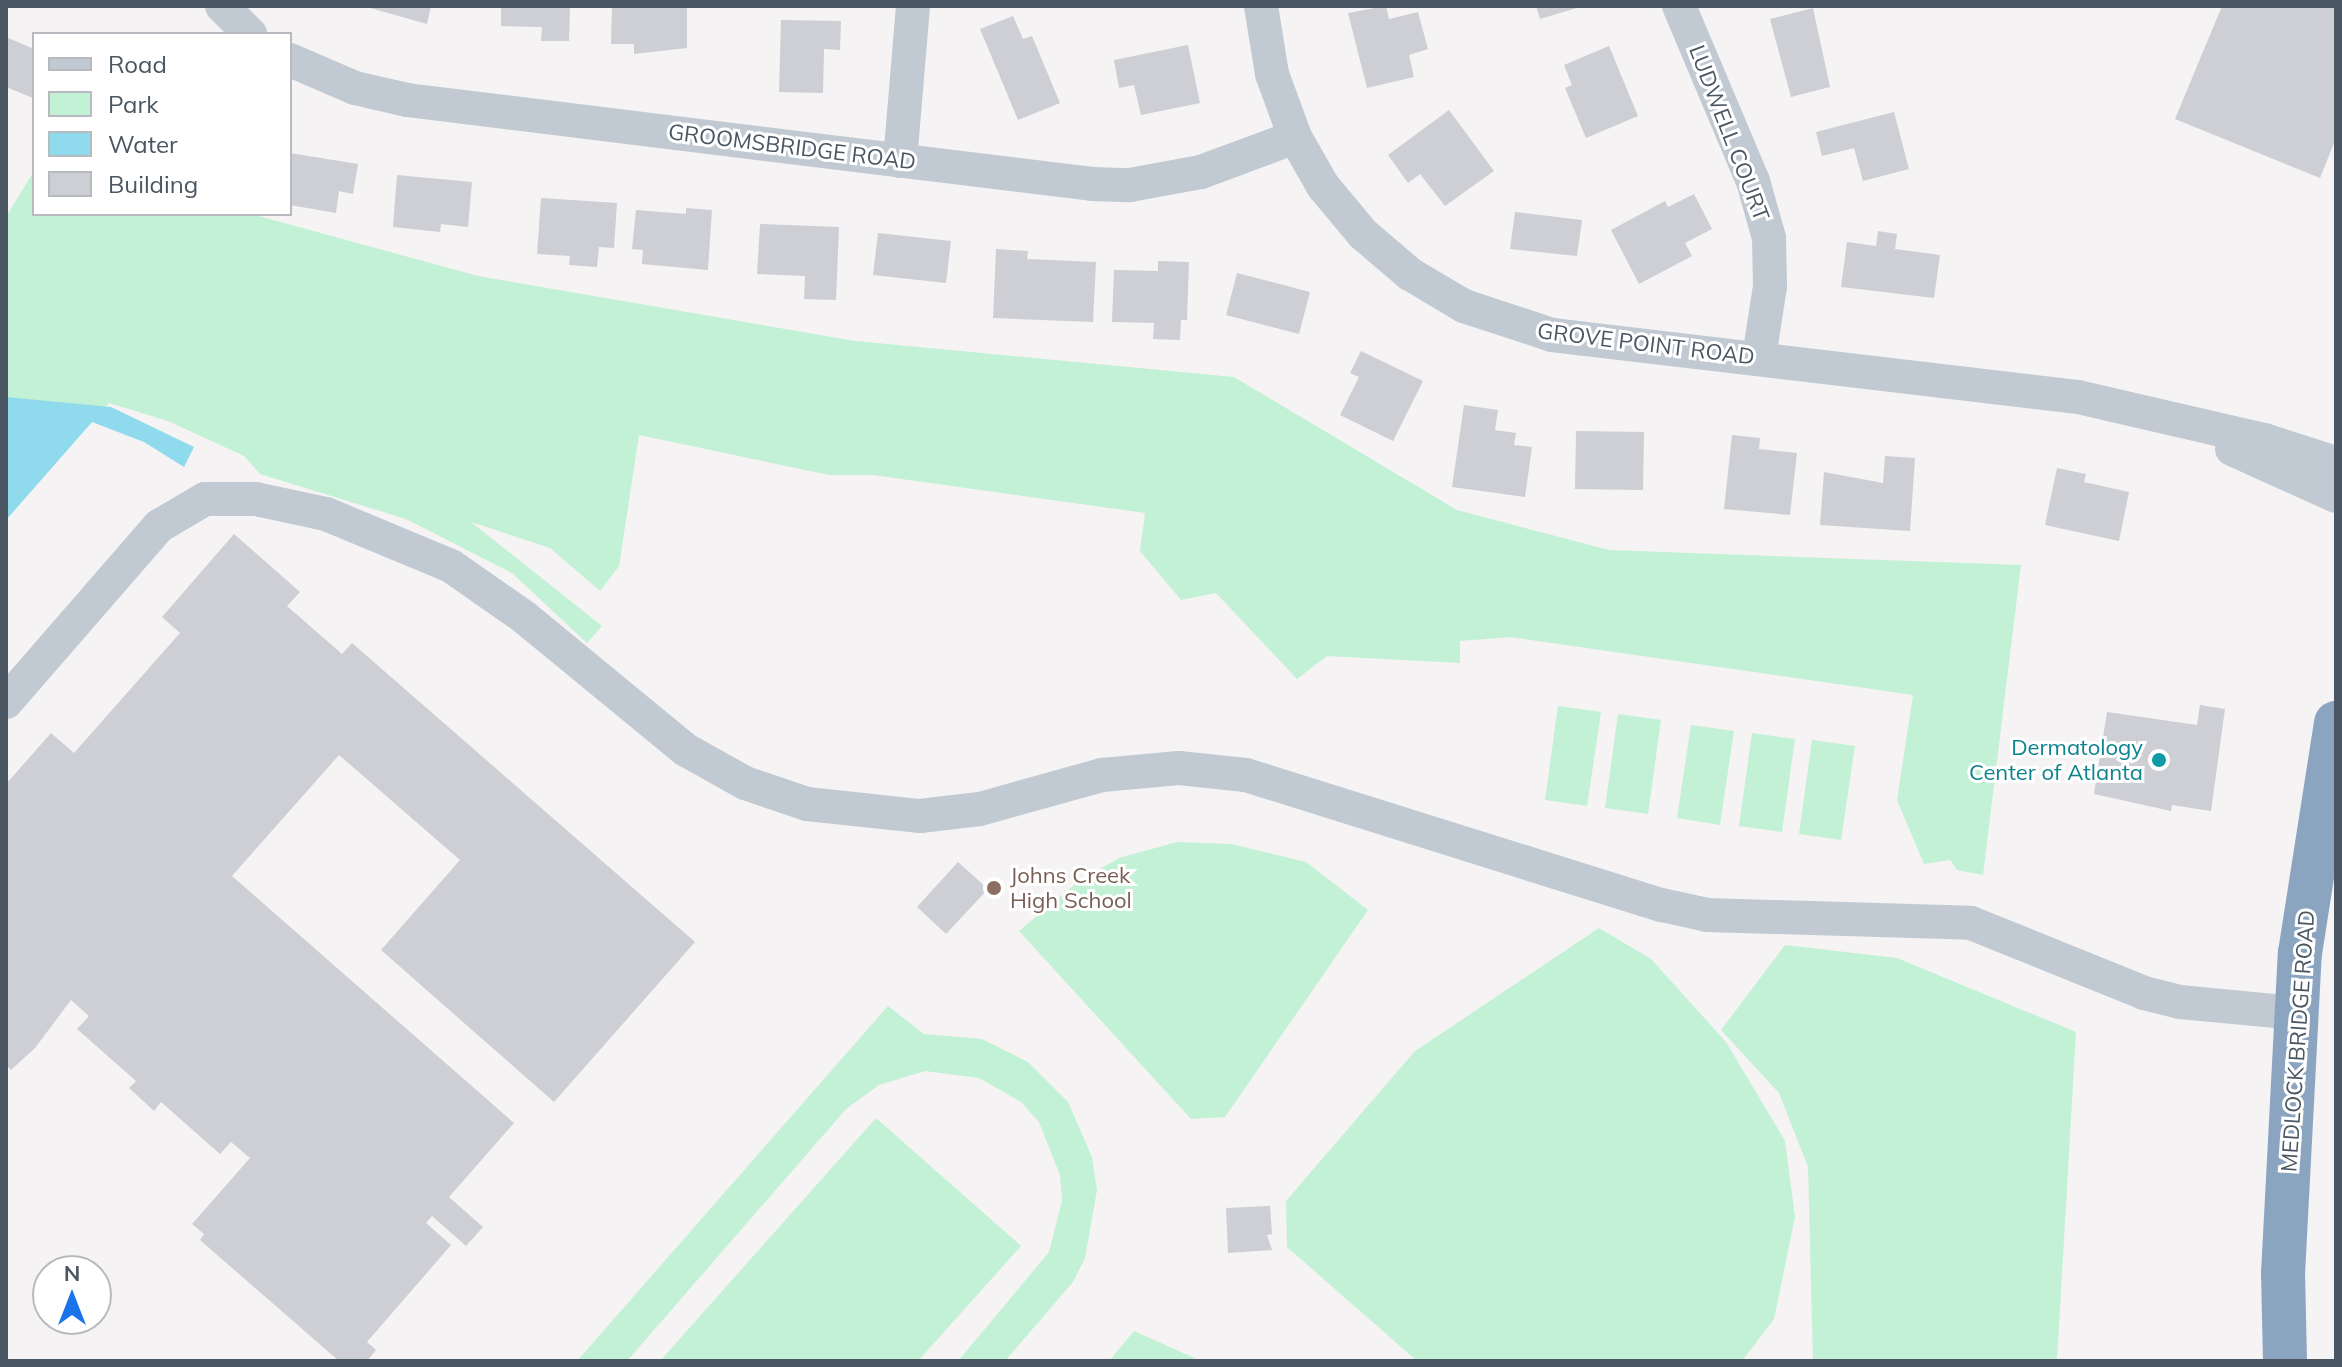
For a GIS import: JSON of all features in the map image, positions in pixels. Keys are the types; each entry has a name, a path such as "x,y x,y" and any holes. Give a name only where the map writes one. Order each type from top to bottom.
{"highway":[{"name":"MEDLOCK BRIDGE ROAD","path":"2285,1361 2283,1274 2300,953 2336,723"}],"street":[{"path":"222,6 248,32"},
{"path":"900,161 913,6"},
{"name":"GROVE POINT ROAD","path":"1261,6 1272,74 1295,137 1323,186 1363,234 1410,274 1464,306 1552,335 2078,397 2264,440 2336,463"},
{"name":"LUDWELL COURT","path":"1679,6 1753,181 1769,238 1770,286 1759,358"},
{"name":"GROOMSBRIDGE ROAD","path":"292,61 355,88 407,100 900,161 1130,185 1201,172 1295,137"},
{"name":"GROVE POINT ROAD","path":"2159,417 2336,496"},
{"path":"6,702 159,526 205,499 256,499 326,514 451,566 524,617 686,750 745,783 807,804 920,816 980,809 1102,775 1179,768 1246,775 1662,905 1707,915 1971,923 2144,993 2180,1002 2297,1013"}],"green space":[{"path":"32,174 32,216 258,216 478,276 855,341 1234,377 1457,510 1609,550 2021,565 1983,875 1957,870 1950,860 1924,864 1897,800 1913,695 1510,637 1460,641 1460,663 1327,656 1297,679 1216,593 1181,600 1140,551 1145,513 873,475 829,475 639,435 619,566 600,591 550,548 471,522 602,626 587,643 512,573 406,519 260,474 244,456 168,421 109,403 6,519 6,217"},
{"path":"1558,706 1601,712 1587,806 1545,800"},
{"path":"1618,714 1661,720 1648,814 1605,808"},
{"path":"1691,725 1734,731 1720,825 1677,818"},
{"path":"1752,733 1795,739 1782,832 1739,826"},
{"path":"1812,740 1855,746 1841,840 1799,834"},
{"path":"1177,842 1231,844 1306,862 1368,910 1225,1117 1191,1119 1019,931 1079,881 1119,858"},
{"path":"1599,928 1651,959 1726,1042 1785,1141 1795,1217 1774,1319 1742,1361 1417,1361 1287,1247 1286,1201 1415,1051"},
{"path":"1785,945 1897,958 2076,1032 2057,1361 1813,1361 1808,1167 1779,1093 1721,1030"},
{"path":"888,1006 924,1034 982,1039 1028,1062 1068,1102 1092,1157 1097,1190 1085,1258 1073,1282 1005,1361 958,1361 1049,1252 1062,1201 1060,1175 1039,1122 1021,1102 979,1078 925,1071 879,1085 846,1109 627,1361 577,1361"},
{"path":"876,1118 1021,1246 918,1361 660,1361"},
{"path":"1134,1331 1201,1361 1109,1361"}],"water":[{"path":"6,397 111,407 194,447 184,467 144,442 92,422 6,520"}],"building":[{"path":"363,6 431,6 427,24"},
{"path":"501,6 570,6 569,41 541,41 542,27 501,26"},
{"path":"612,6 687,6 687,48 634,54 634,44 611,44"},
{"path":"1386,6 1389,19 1418,12 1428,49 1409,55 1414,77 1367,88 1348,13"},
{"path":"1536,6 1580,6 1580,7 1540,19"},
{"path":"2222,6 2336,6 2336,138 2320,178 2175,119"},
{"path":"1813,8 1830,87 1791,97 1770,19"},
{"path":"1013,16 1023,39 1032,36 1060,103 1018,120 980,29"},
{"path":"781,20 841,21 840,50 824,49 823,93 779,92"},
{"path":"6,37 32,48 32,98 6,87"},
{"path":"1188,45 1200,103 1141,115 1134,85 1119,88 1114,60"},
{"path":"1609,46 1638,116 1586,138 1565,88 1572,85 1564,65"},
{"path":"1449,110 1494,171 1445,206 1420,174 1408,183 1388,155"},
{"path":"1894,112 1909,169 1863,181 1854,148 1822,156 1816,132"},
{"path":"292,153 358,164 353,194 339,191 336,213 292,205"},
{"path":"397,175 472,182 468,227 441,224 440,232 393,227"},
{"path":"1694,194 1712,229 1685,243 1692,256 1639,284 1611,230 1665,201 1668,207"},
{"path":"541,198 617,203 614,248 599,247 597,267 569,265 570,256 537,254"},
{"path":"686,208 712,210 708,270 642,264 643,250 632,249 636,210 686,214"},
{"path":"1515,212 1582,220 1577,256 1510,249"},
{"path":"760,224 839,227 836,300 804,299 805,276 757,274"},
{"path":"1878,231 1897,234 1895,249 1940,255 1934,298 1841,287 1847,242 1876,246"},
{"path":"878,233 951,241 946,283 873,275"},
{"path":"996,249 1028,251 1027,259 1096,262 1093,322 993,318"},
{"path":"1158,261 1189,262 1187,320 1181,320 1180,340 1153,339 1154,323 1112,322 1114,270 1158,271"},
{"path":"1237,273 1310,292 1299,334 1226,315"},
{"path":"1361,351 1423,381 1393,441 1340,415 1359,377 1350,373"},
{"path":"1464,405 1498,410 1495,430 1516,433 1514,445 1532,447 1525,497 1452,487"},
{"path":"1576,431 1644,432 1643,490 1575,489"},
{"path":"1732,435 1760,438 1759,449 1797,453 1790,515 1724,509"},
{"path":"1885,456 1915,458 1910,531 1820,525 1824,472 1883,483"},
{"path":"2057,468 2086,474 2084,482 2129,492 2119,541 2045,525"},
{"path":"234,534 300,592 287,606 342,654 352,643 695,942 554,1102 381,950 460,860 339,755 232,876 514,1123 449,1197 483,1227 466,1246 432,1216 426,1223 451,1245 367,1342 376,1350 367,1361 339,1361 200,1240 204,1234 192,1224 250,1158 231,1142 220,1154 161,1102 154,1111 129,1088 136,1081 77,1029 89,1016 71,1000 35,1048 11,1070 6,1065 6,784 51,733 74,753 180,633 162,617"},
{"name":"Dermatology Center of Atlanta","path":"2200,705 2225,709 2211,811 2172,805 2171,811 2094,794 2107,712 2197,725"},
{"path":"958,862 988,889 946,934 917,907"},
{"path":"1270,1206 1272,1234 1267,1235 1272,1250 1228,1253 1226,1208"}],"place":[{"name":"Dermatology Center of Atlanta","path":"2159,760"},
{"name":"Johns Creek High School","path":"994,888"}]}
